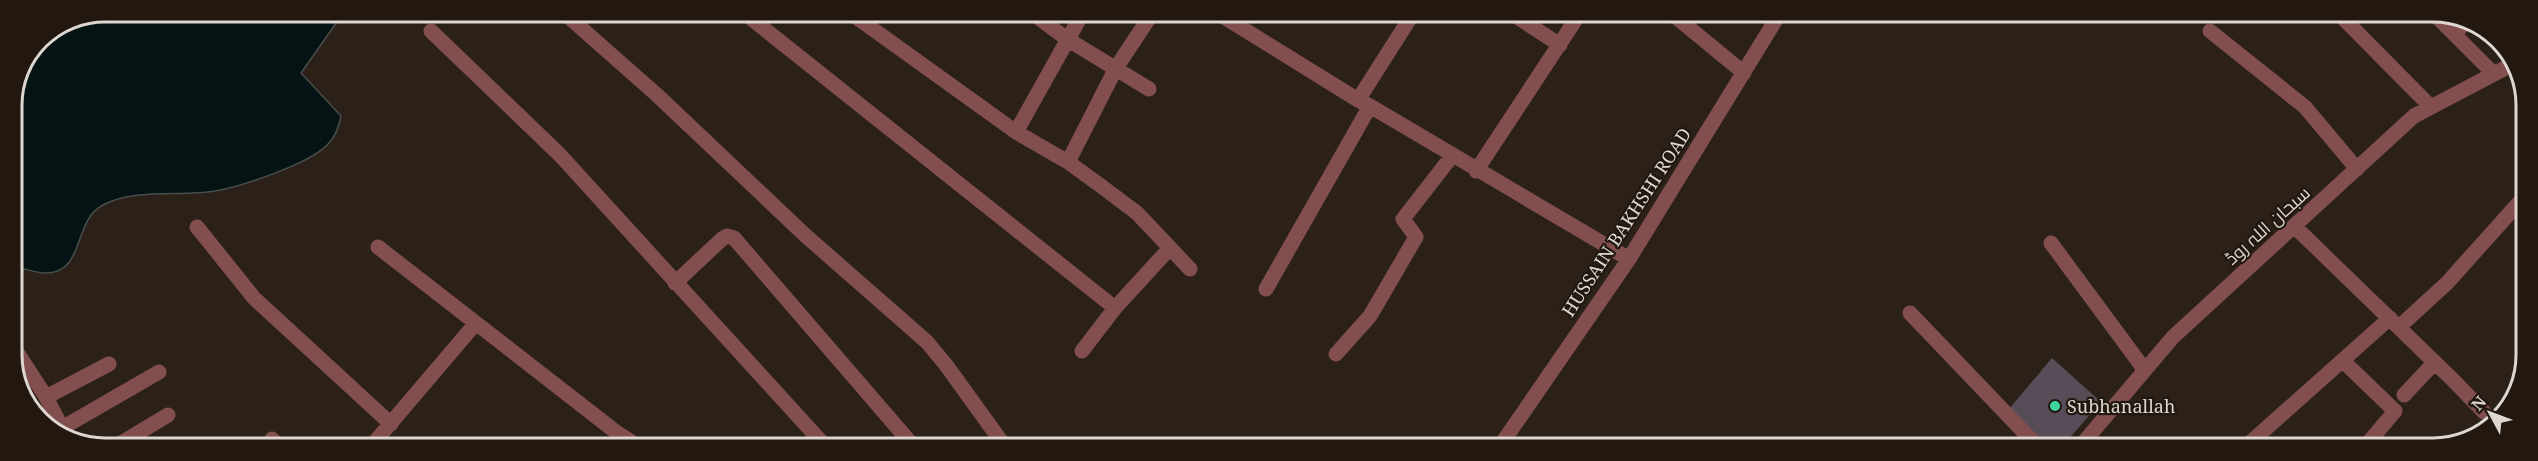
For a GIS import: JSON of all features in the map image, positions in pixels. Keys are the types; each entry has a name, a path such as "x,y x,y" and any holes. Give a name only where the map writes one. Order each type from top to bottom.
{"street":[{"path":"573,22 657,95 806,236 927,342 999,438"},
{"path":"757,22 1115,308"},
{"path":"863,22 1016,132 1068,162 1137,213 1190,269"},
{"path":"1044,22 1067,39 1149,89"},
{"path":"1016,132 1077,22"},
{"path":"1068,162 1116,68 1147,22"},
{"path":"1232,22 1476,171 1629,259"},
{"path":"1266,289 1409,22"},
{"path":"1526,22 1560,45"},
{"path":"1476,171 1574,22"},
{"path":"1686,22 1744,73"},
{"name":"HUSSAIN BAKHSHI ROAD","path":"1505,438 1629,259 1775,22"},
{"path":"2347,22 2431,107"},
{"path":"2444,23 2494,74"},
{"path":"2455,34 2460,28"},
{"path":"431,31 560,155 818,438"},
{"path":"2210,31 2305,107 2357,169"},
{"name":"سبحان اللہ روڈ","path":"2087,438 2144,369 2181,329 2414,116 2506,68"},
{"path":"1336,354 1370,316 1416,237 1403,219 1452,156"},
{"path":"2256,438 2343,361 2447,283 2516,205"},
{"path":"197,227 254,298 391,424"},
{"path":"2295,227 2484,412"},
{"path":"675,283 722,239 727,236 734,238 906,438"},
{"path":"2051,243 2144,369"},
{"path":"378,247 625,438"},
{"path":"1082,351 1115,308 1170,248"},
{"path":"1910,313 2029,438"},
{"path":"378,438 476,323"},
{"path":"23,360 60,425"},
{"path":"2343,361 2395,411 2372,438"},
{"path":"2404,395 2435,362"},
{"path":"46,397 109,364"},
{"path":"68,429 159,372"},
{"path":"130,438 168,415"}],"shaded area":[{"path":"106,22 337,22 301,73 341,116 335,135 319,152 258,179 215,191 129,196 103,205 87,222 67,265 58,271 37,272 22,269 22,106 29,74 47,47 74,29"}],"building":[{"name":"Subhanallah","path":"2052,358 2101,402 2070,438 2037,438 2009,409"}],"place":[{"name":"Subhanallah","path":"2055,406"}]}
